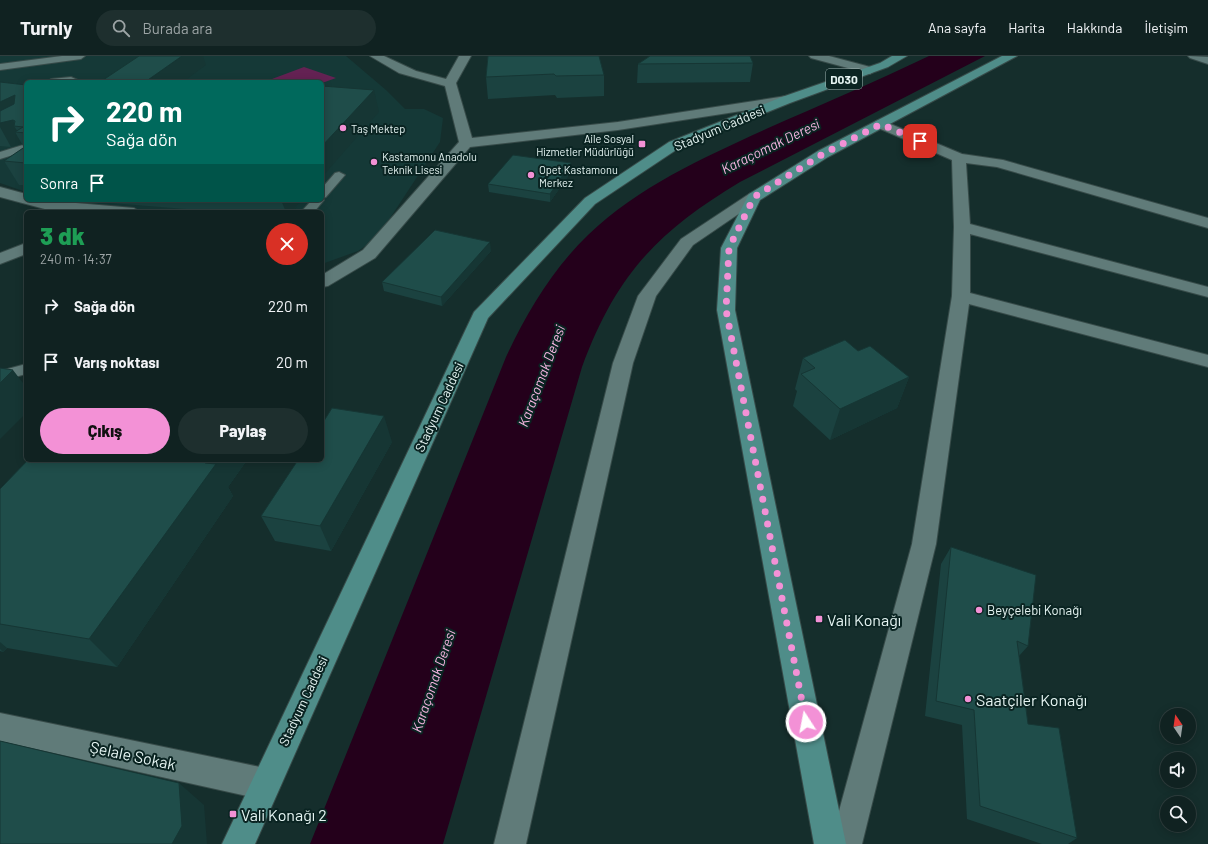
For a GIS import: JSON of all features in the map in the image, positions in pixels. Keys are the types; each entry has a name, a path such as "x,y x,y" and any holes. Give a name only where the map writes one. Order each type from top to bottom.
{"main road":[{"name":"D030","path":"786,100 870,70 901,56"},
{"path":"830,844 726,310 729,248 754,197 823,154 1011,56"},
{"name":"Stadyum Caddesi","path":"238,844 480,316 590,202 674,145 786,100"}],"street":[{"path":"376,56 390,65 418,77 450,84"},
{"path":"465,56 450,84 466,143"},
{"path":"815,56 870,70"},
{"path":"1194,56 1206,59"},
{"path":"324,281 369,254 466,143 618,126 786,100"},
{"path":"881,124 959,158 998,163 1208,223"},
{"path":"846,844 924,544 961,296 962,227 959,158"},
{"path":"0,192 24,198"},
{"path":"510,844 623,363 647,296 687,242 754,197"},
{"path":"37,202 64,210"},
{"path":"962,227 1208,292"},
{"path":"0,259 24,249"},
{"path":"961,296 1208,361"},
{"name":"Şelale Sokak","path":"0,727 265,784"}],"lane":[{"path":"0,67 81,56"},
{"path":"0,156 24,148"},
{"path":"324,193 339,175"},
{"path":"0,187 24,195"},
{"path":"46,202 56,205 112,210"},
{"path":"309,210 316,202"},
{"path":"0,376 24,370"}],"shaded area":[{"name":"Kastamonu Anadolu Teknik Lisesi","path":"0,56 346,56 386,90 405,109 424,109 443,118 440,142 377,238 358,251 324,263 324,210 81,210 57,202 324,202 324,80 24,80 24,191 0,183"},
{"path":"304,67 336,78 324,82 324,80 269,80"}],"water":[{"name":"Karaçomak Deresi","path":"929,56 985,56 740,182 711,201 685,219 662,238 625,281 609,306 582,367 443,844 310,844 506,357 541,292 563,262 588,235 608,218 628,202 672,174 742,140"}],"building":[{"path":"139,56 182,56 148,80 103,80"},
{"path":"488,56 599,56 604,75 556,76 554,74 486,77"},
{"path":"650,56 750,56 753,63 638,64"},
{"path":"0,82 24,85 24,133 15,132 23,127 14,126 15,121 13,120 0,123 0,111 14,104 15,95 0,102"},
{"path":"324,86 374,90 324,144"},
{"path":"24,147 24,163 4,161"},
{"path":"513,155 571,163 550,194 488,184"},
{"path":"435,230 490,242 441,297 382,282"},
{"path":"845,340 858,351 870,346 909,377 840,409 801,374 815,368 803,358"},
{"path":"0,368 13,370 0,383"},
{"path":"332,408 384,416 320,526 261,516 297,462 324,462 324,421"},
{"path":"26,462 206,462 205,463 216,464 89,639 0,624 0,489"},
{"path":"951,547 1036,575 1028,646 1017,641 1028,724 1059,728 1077,838 980,806 974,710 936,701"},
{"path":"0,741 179,783 182,826 172,844 0,844"}],"place":[{"name":"Taş Mektep","path":"343,128"},
{"name":"Aile Sosyal Hizmetler Müdürlüğü","path":"642,144"},
{"name":"Kastamonu Anadolu Teknik Lisesi","path":"374,162"},
{"name":"Opet Kastamonu Merkez","path":"531,175"},
{"name":"Beyçelebi Konağı","path":"979,610"},
{"name":"Vali Konağı","path":"819,619"},
{"name":"Saatçiler Konağı","path":"968,699"},
{"name":"Vali Konağı 2","path":"233,814"}],"route":[{"path":"806,722 726,310 729,248 754,197 823,154 881,124 920,141"}]}
